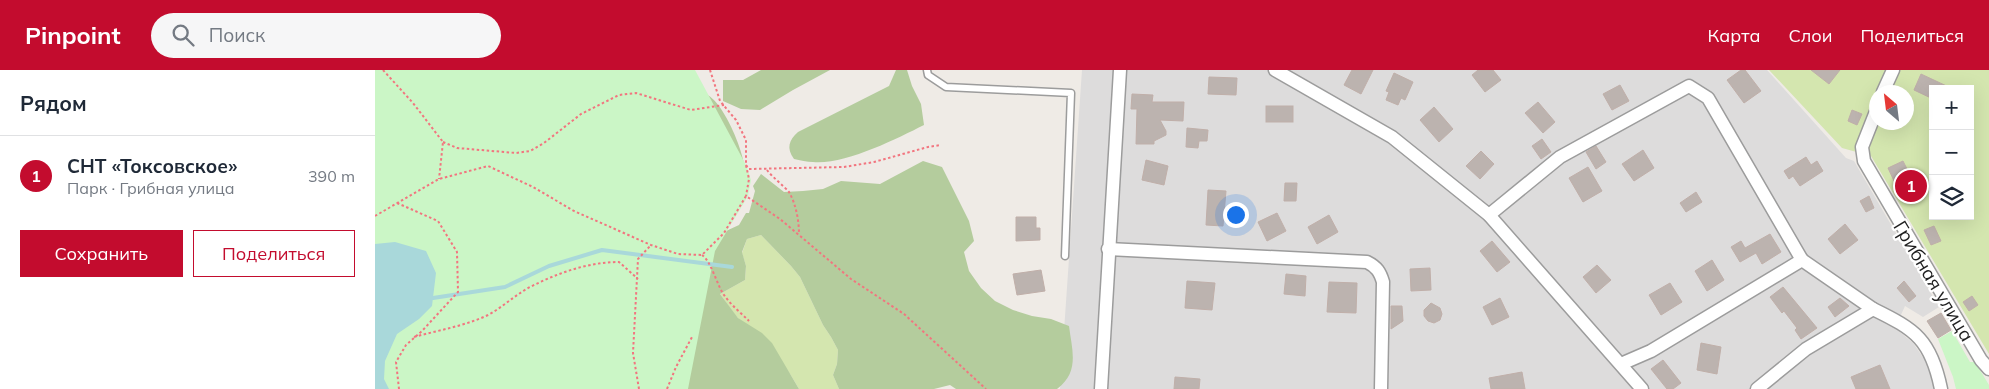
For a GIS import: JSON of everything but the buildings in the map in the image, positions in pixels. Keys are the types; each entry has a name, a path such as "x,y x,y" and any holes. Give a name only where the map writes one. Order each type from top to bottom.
{"street":[{"path":"1101,389 1120,70"},
{"path":"1275,70 1392,137 1489,215 1642,389"},
{"path":"1886,85 1893,70"},
{"path":"1489,215 1560,157 1689,86 1708,98 1802,260 1873,310 1907,327 1921,341 1933,360 1941,389"},
{"name":"Грибная улица","path":"1869,129 1862,147 1864,161 1981,360 1989,368"},
{"path":"1108,250 1367,262 1375,266 1381,274 1383,282 1381,389"},
{"path":"1621,364 1651,351 1802,260"},
{"path":"1757,389 1806,349 1873,310"}],"lane":[{"path":"927,70 929,75 946,87 1071,92 1065,256"}],"path":[{"path":"383,70 413,102 443,142 457,148 516,153 530,151 544,143 581,114 619,95 636,93 691,110 724,105"},
{"path":"702,255 724,233 746,196 749,179 745,165 746,140 736,120 720,101 710,70"},
{"path":"439,179 443,142"},
{"path":"745,165 749,169 766,170 791,170 817,166 844,167 874,162 941,145"},
{"path":"376,215 439,179 489,166 533,187 574,210 651,245 678,254 702,255 707,259 725,297 749,321"},
{"path":"766,170 788,192 799,222 799,234"},
{"path":"746,196 780,218 851,279 904,314 986,389"},
{"path":"397,204 438,221 457,252 458,292 406,345 396,362 399,389"},
{"path":"639,389 633,353 638,259 651,245"},
{"path":"414,337 458,327 489,314 529,287 581,266 601,262 619,262 638,279"},
{"path":"667,389 692,337"}],"shaded area":[{"path":"1082,70 1767,70 1846,158 1854,161 1939,307 1923,317 1905,306 1895,328 1913,343 1929,366 1934,389 1060,389"}],"green space":[{"path":"375,70 695,70 746,165 751,180 748,196 715,251 688,389 375,389"},
{"path":"761,70 830,70 760,110 741,109 723,101 723,80 743,80"},
{"path":"896,70 907,70 921,104 924,125 870,150 840,159 813,162 794,159 789,148 792,138 798,132 889,86"},
{"path":"1769,70 1989,70 1989,354 1871,156 1842,148"},
{"path":"705,94 712,98 726,117 738,143 745,167 742,188 726,231 739,225 746,213 749,213 755,191 753,186 761,174 784,192 823,189 841,181 880,184 923,161 942,167 969,221 974,241 964,252 969,271 981,288 995,301 1013,310 1051,319 1069,326 1073,360 1072,368 1064,382 1057,389 956,389 950,385 934,389 839,389 833,375 837,364 838,350 823,325 800,277 761,235 747,239 742,252 746,266 745,280 720,294 738,318 762,333 772,343 799,389 408,389"},
{"path":"761,235 800,277 823,325 838,350 837,364 833,375 839,389 799,389 779,359 736,316 720,294 745,280 746,266 742,253 747,239"},
{"path":"1952,331 1970,362 1975,362 1989,385 1989,389 1956,389 1938,339"}],"water":[{"path":"395,242 426,251 436,273 432,306 419,319 397,334 385,361 384,379 389,389 375,389 375,244"}],"waterway":[{"path":"433,298 505,287 549,266 602,250 732,267"}],"place":[{"name":"СНТ «Токсовское»","path":"1911,186"}]}
